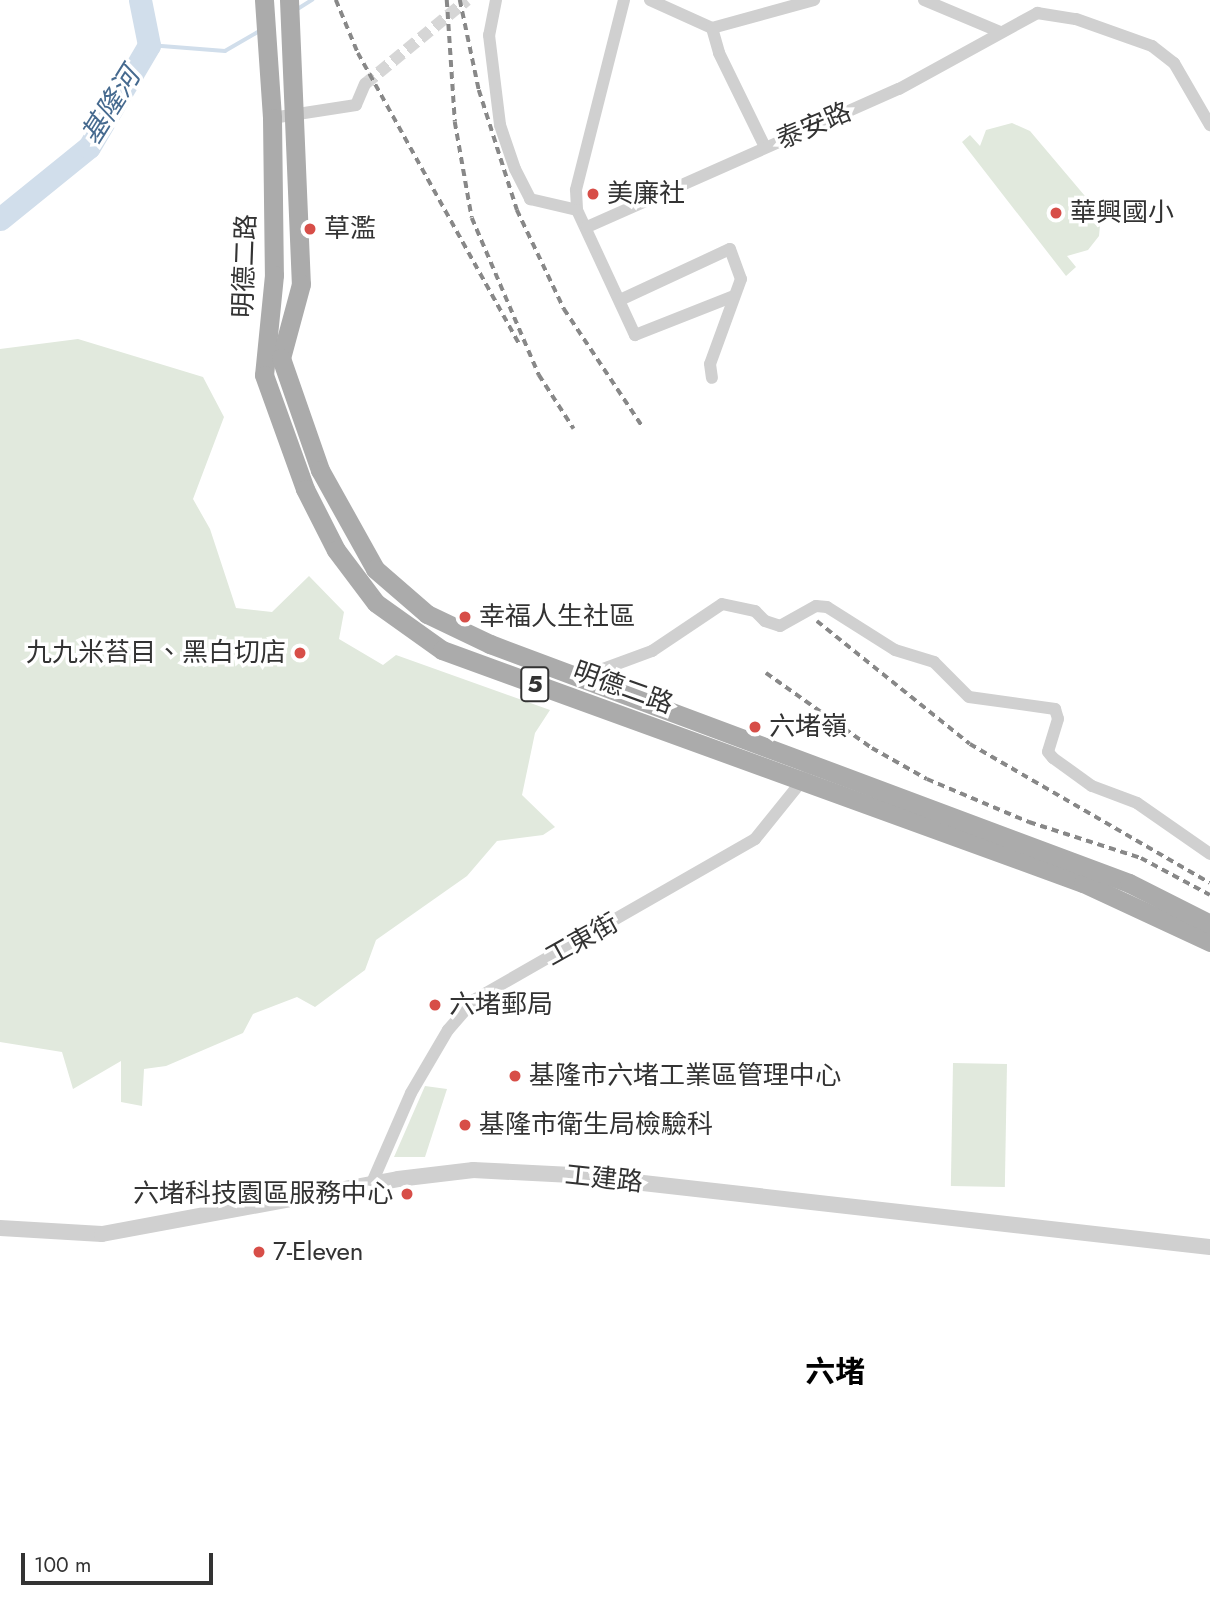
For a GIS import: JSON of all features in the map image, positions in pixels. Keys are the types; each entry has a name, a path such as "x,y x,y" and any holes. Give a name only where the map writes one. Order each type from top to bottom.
{"main road":[{"name":"明德二路","path":"264,0 268,90 282,117 301,284 281,358 320,470 375,569 427,614 490,645 1093,887 1210,942"},
{"name":"明德二路","path":"289,0 292,80 282,117 274,302 264,374 305,489 355,580 405,628 442,650 1129,883 1210,924"}],"street":[{"path":"495,0 490,48 500,125 515,169 530,199 578,210"},
{"path":"624,0 576,190 578,210 635,335 734,296"},
{"path":"650,0 712,27 814,0"},
{"path":"924,0 1000,32"},
{"name":"泰安路","path":"712,27 719,52 765,147 899,89 1000,32 1037,7 1152,46 1174,63 1210,125"},
{"path":"282,117 356,105 365,84"},
{"path":"587,227 765,147"},
{"path":"620,300 730,249 741,279 710,364 712,378"},
{"path":"595,672 652,651 722,604 755,611 780,626 816,606 827,607 895,650 934,662 969,697 1055,709 1058,719 1048,752 1053,758 1092,786 1137,803 1210,854"},
{"name":"工東街","path":"371,1185 411,1093 448,1030 474,1000 755,839 807,772"},
{"name":"工建路","path":"0,1228 115,1232 449,1171 545,1172 1210,1247"}],"shaded area":[{"path":"1012,123 1030,131 1101,215 1099,236 1088,250 1067,256 1076,267 1066,276 962,142 970,135 980,146 986,130"},
{"path":"78,339 203,377 224,417 193,499 210,529 236,608 272,612 309,576 344,612 339,639 383,665 396,655 550,710 535,733 522,795 555,827 543,835 497,841 467,876 376,940 365,970 315,1007 297,997 253,1014 243,1033 166,1066 144,1069 142,1106 121,1102 121,1061 73,1089 62,1052 0,1042 0,349"},
{"path":"953,1063 1007,1064 1005,1187 951,1186"},
{"path":"425,1086 447,1089 425,1157 394,1157"}],"waterway":[{"name":"基隆河","path":"0,219 89,147 149,45 140,0"},
{"path":"296,10 312,0"},
{"path":"149,45 225,51 259,31"}],"tunnel":[{"path":"365,84 467,0"}],"railway":[{"path":"336,0 358,53 519,343"},
{"path":"447,0 455,122 472,218 539,375 574,429"},
{"path":"460,0 479,90 517,210 564,309 642,426"},
{"path":"817,621 970,744 1210,883"},
{"path":"766,673 872,748 927,779 1029,822 1141,858 1210,895"}],"place":[{"name":"美廉社","path":"593,194"},
{"name":"華興國小","path":"1056,213"},
{"name":"草濫","path":"310,229"},
{"name":"幸福人生社區","path":"465,617"},
{"name":"九九米苔目、黑白切店","path":"300,653"},
{"name":"六堵嶺","path":"755,727"},
{"name":"六堵郵局","path":"435,1005"},
{"name":"基隆市六堵工業區管理中心","path":"515,1076"},
{"name":"基隆市衛生局檢驗科","path":"465,1125"},
{"name":"六堵科技園區服務中心","path":"407,1194"},
{"name":"7-Eleven","path":"259,1252"}],"district":[{"name":"六堵","path":"835,1372"}]}
